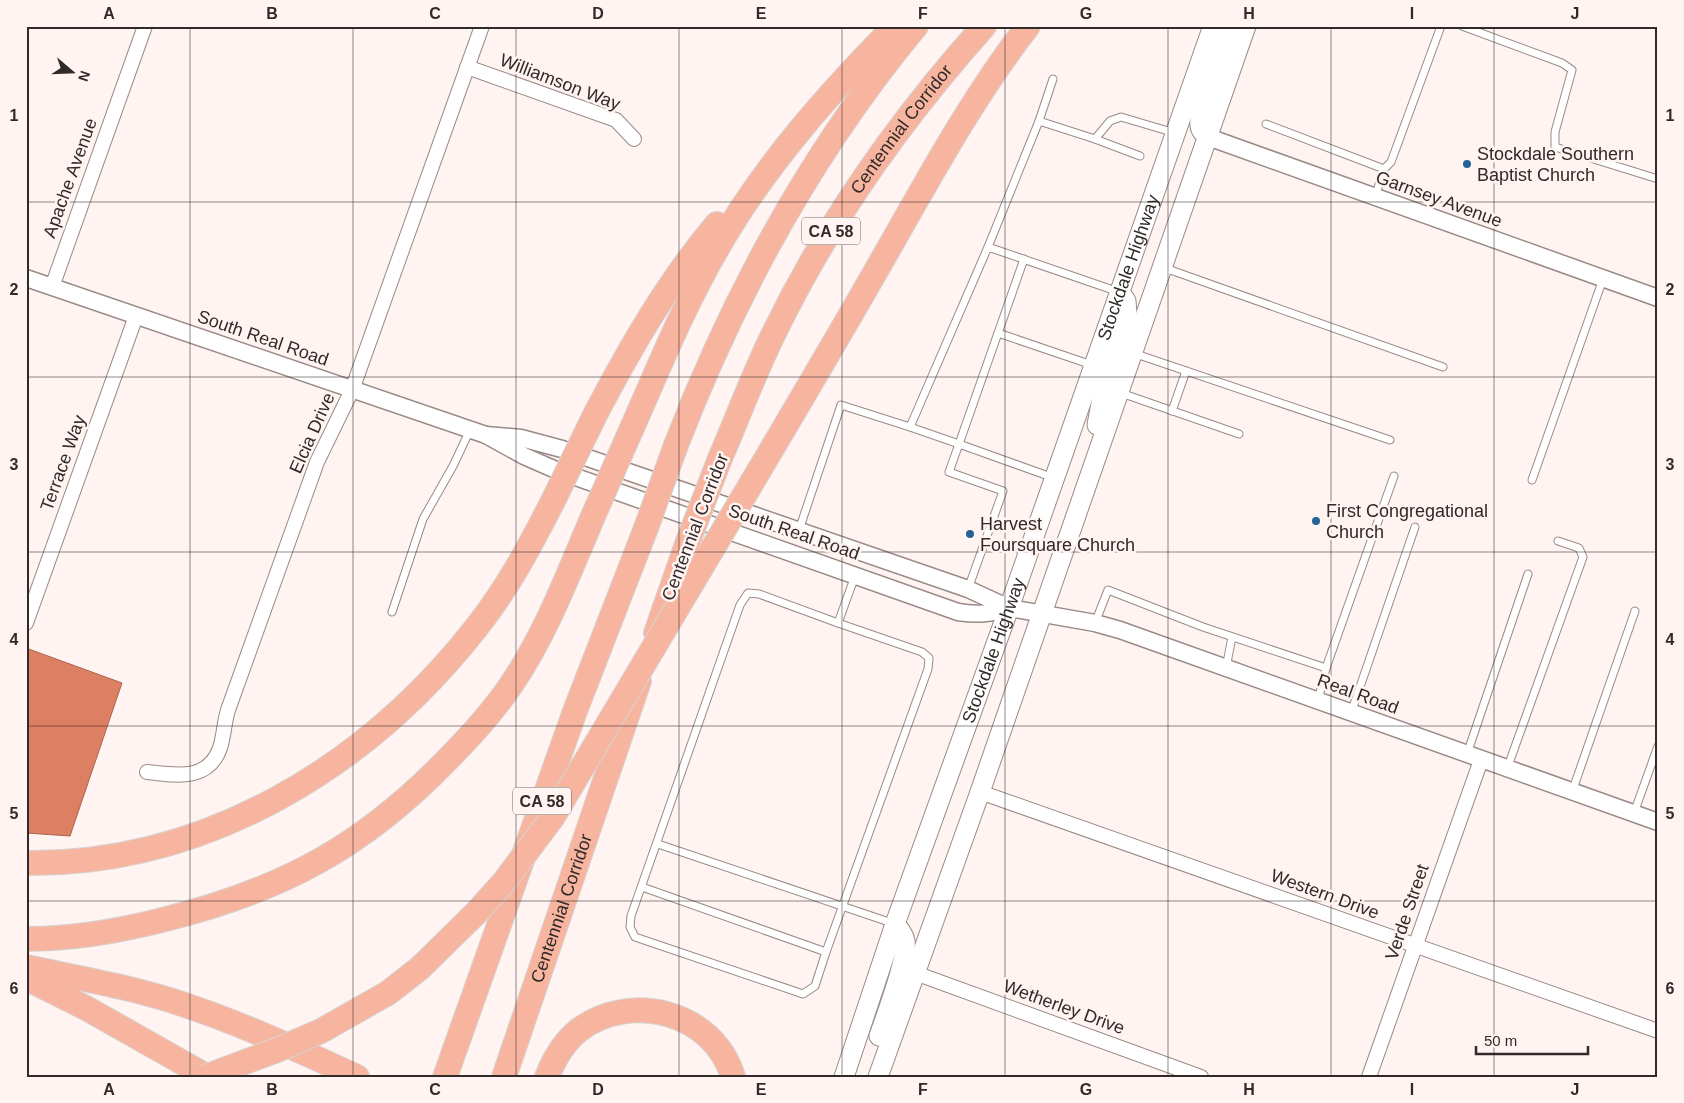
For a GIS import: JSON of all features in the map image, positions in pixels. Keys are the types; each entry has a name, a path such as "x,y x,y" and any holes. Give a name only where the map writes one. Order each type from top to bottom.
{"highway":[{"path":"26,863 65,861 128,852 183,838 238,818 266,805 318,775 374,734 400,710 446,664 477,628 499,597 524,557 595,415 643,329 688,261 740,196 895,26"},
{"name":"CA 58","path":"445,1077 575,711 676,445 711,360 732,315 784,218 814,168 875,79 916,26"},
{"name":"Centennial Corridor","path":"504,1077 687,544 719,461 773,336 819,250 860,185 901,127 984,26"},
{"path":"26,978 86,1008 206,1077 322,1031 388,993 435,954 477,912 516,867 552,818 842,330 939,160 984,87 1028,26"},
{"path":"26,938 71,937 122,930 227,902 309,868 335,853 383,820 470,737 510,686 540,636 681,316 709,262 740,212 796,136"},
{"path":"26,967 129,989 180,1003 266,1035 357,1077"},
{"path":"546,1077 560,1050 579,1031 602,1017 627,1010 666,1013 692,1024 708,1036 721,1051 733,1077"}],"main road":[{"name":"Stockdale Highway","path":"844,1077 895,924 1009,608 1213,26"},
{"path":"1208,137 1202,132 1200,126 1201,112 1228,26"},
{"name":"Stockdale Highway","path":"878,1077 980,792 1246,26"},
{"path":"1094,464 1097,429 1104,387 1127,313 1126,301 1120,292"},
{"path":"878,1077 875,1049 906,948 902,933 895,924"}],"street":[{"name":"Apache Avenue","path":"52,287 145,26"},
{"name":"Elcia Drive","path":"147,772 179,776 192,774 202,771 217,756 221,747 228,710 317,462 352,390 482,26"},
{"name":"Williamson Way","path":"467,67 616,120 634,139"},
{"name":"Garnsey Avenue","path":"1208,137 1658,298"},
{"name":"South Real Road","path":"26,278 486,435 524,456 556,470 958,612 984,614 1009,608"},
{"name":"Terrace Way","path":"26,623 136,316"},
{"name":"South Real Road","path":"486,435 511,436 546,444 968,589 1009,608 1042,614"},
{"name":"Real Road","path":"1042,614 1095,623 1120,630 1658,822"},
{"name":"Verde Street","path":"1370,1077 1415,946 1474,757"},
{"name":"Western Drive","path":"980,792 1658,1031"},
{"name":"Wetherley Drive","path":"915,974 1201,1077"}],"lane":[{"path":"1375,197 1384,169 1390,162 1441,26"},
{"path":"1462,26 1562,63 1572,70 1555,132 1554,147 1658,179"},
{"path":"910,427 988,247 1039,121 1053,79"},
{"path":"1095,139 1110,121 1121,117 1175,133"},
{"path":"1039,121 1140,156"},
{"path":"1266,124 1384,169"},
{"path":"988,247 1120,292"},
{"path":"968,589 1003,491 949,472 1024,259"},
{"path":"1162,267 1443,367"},
{"path":"1532,480 1603,278"},
{"path":"998,332 1094,366"},
{"path":"1133,352 1390,440"},
{"path":"1172,410 1186,371"},
{"path":"1118,392 1239,434"},
{"path":"799,530 841,405 910,427 1054,478"},
{"path":"392,612 423,519 453,466 470,430"},
{"path":"1318,701 1326,668 1394,476"},
{"path":"1351,713 1415,528"},
{"path":"1507,769 1583,557 1579,548 1558,541"},
{"path":"1474,757 1528,574"},
{"path":"838,622 855,575"},
{"path":"1095,623 1108,590 1232,637 1326,668"},
{"path":"748,593 759,594 838,622 922,652 929,658 928,669 815,986 803,994 635,937 630,927 630,922 740,605 748,593"},
{"path":"1572,792 1635,611"},
{"path":"1226,668 1232,637"},
{"path":"1634,814 1658,746"},
{"path":"658,844 895,924"},
{"path":"642,887 826,952"}],"shaded area":[{"path":"26,648 122,683 70,836 26,833"}],"place":[{"name":"Stockdale Southern Baptist Church","path":"1467,164"},
{"name":"First Congregational Church","path":"1316,521"},
{"name":"Harvest Foursquare Church","path":"970,534"}]}
